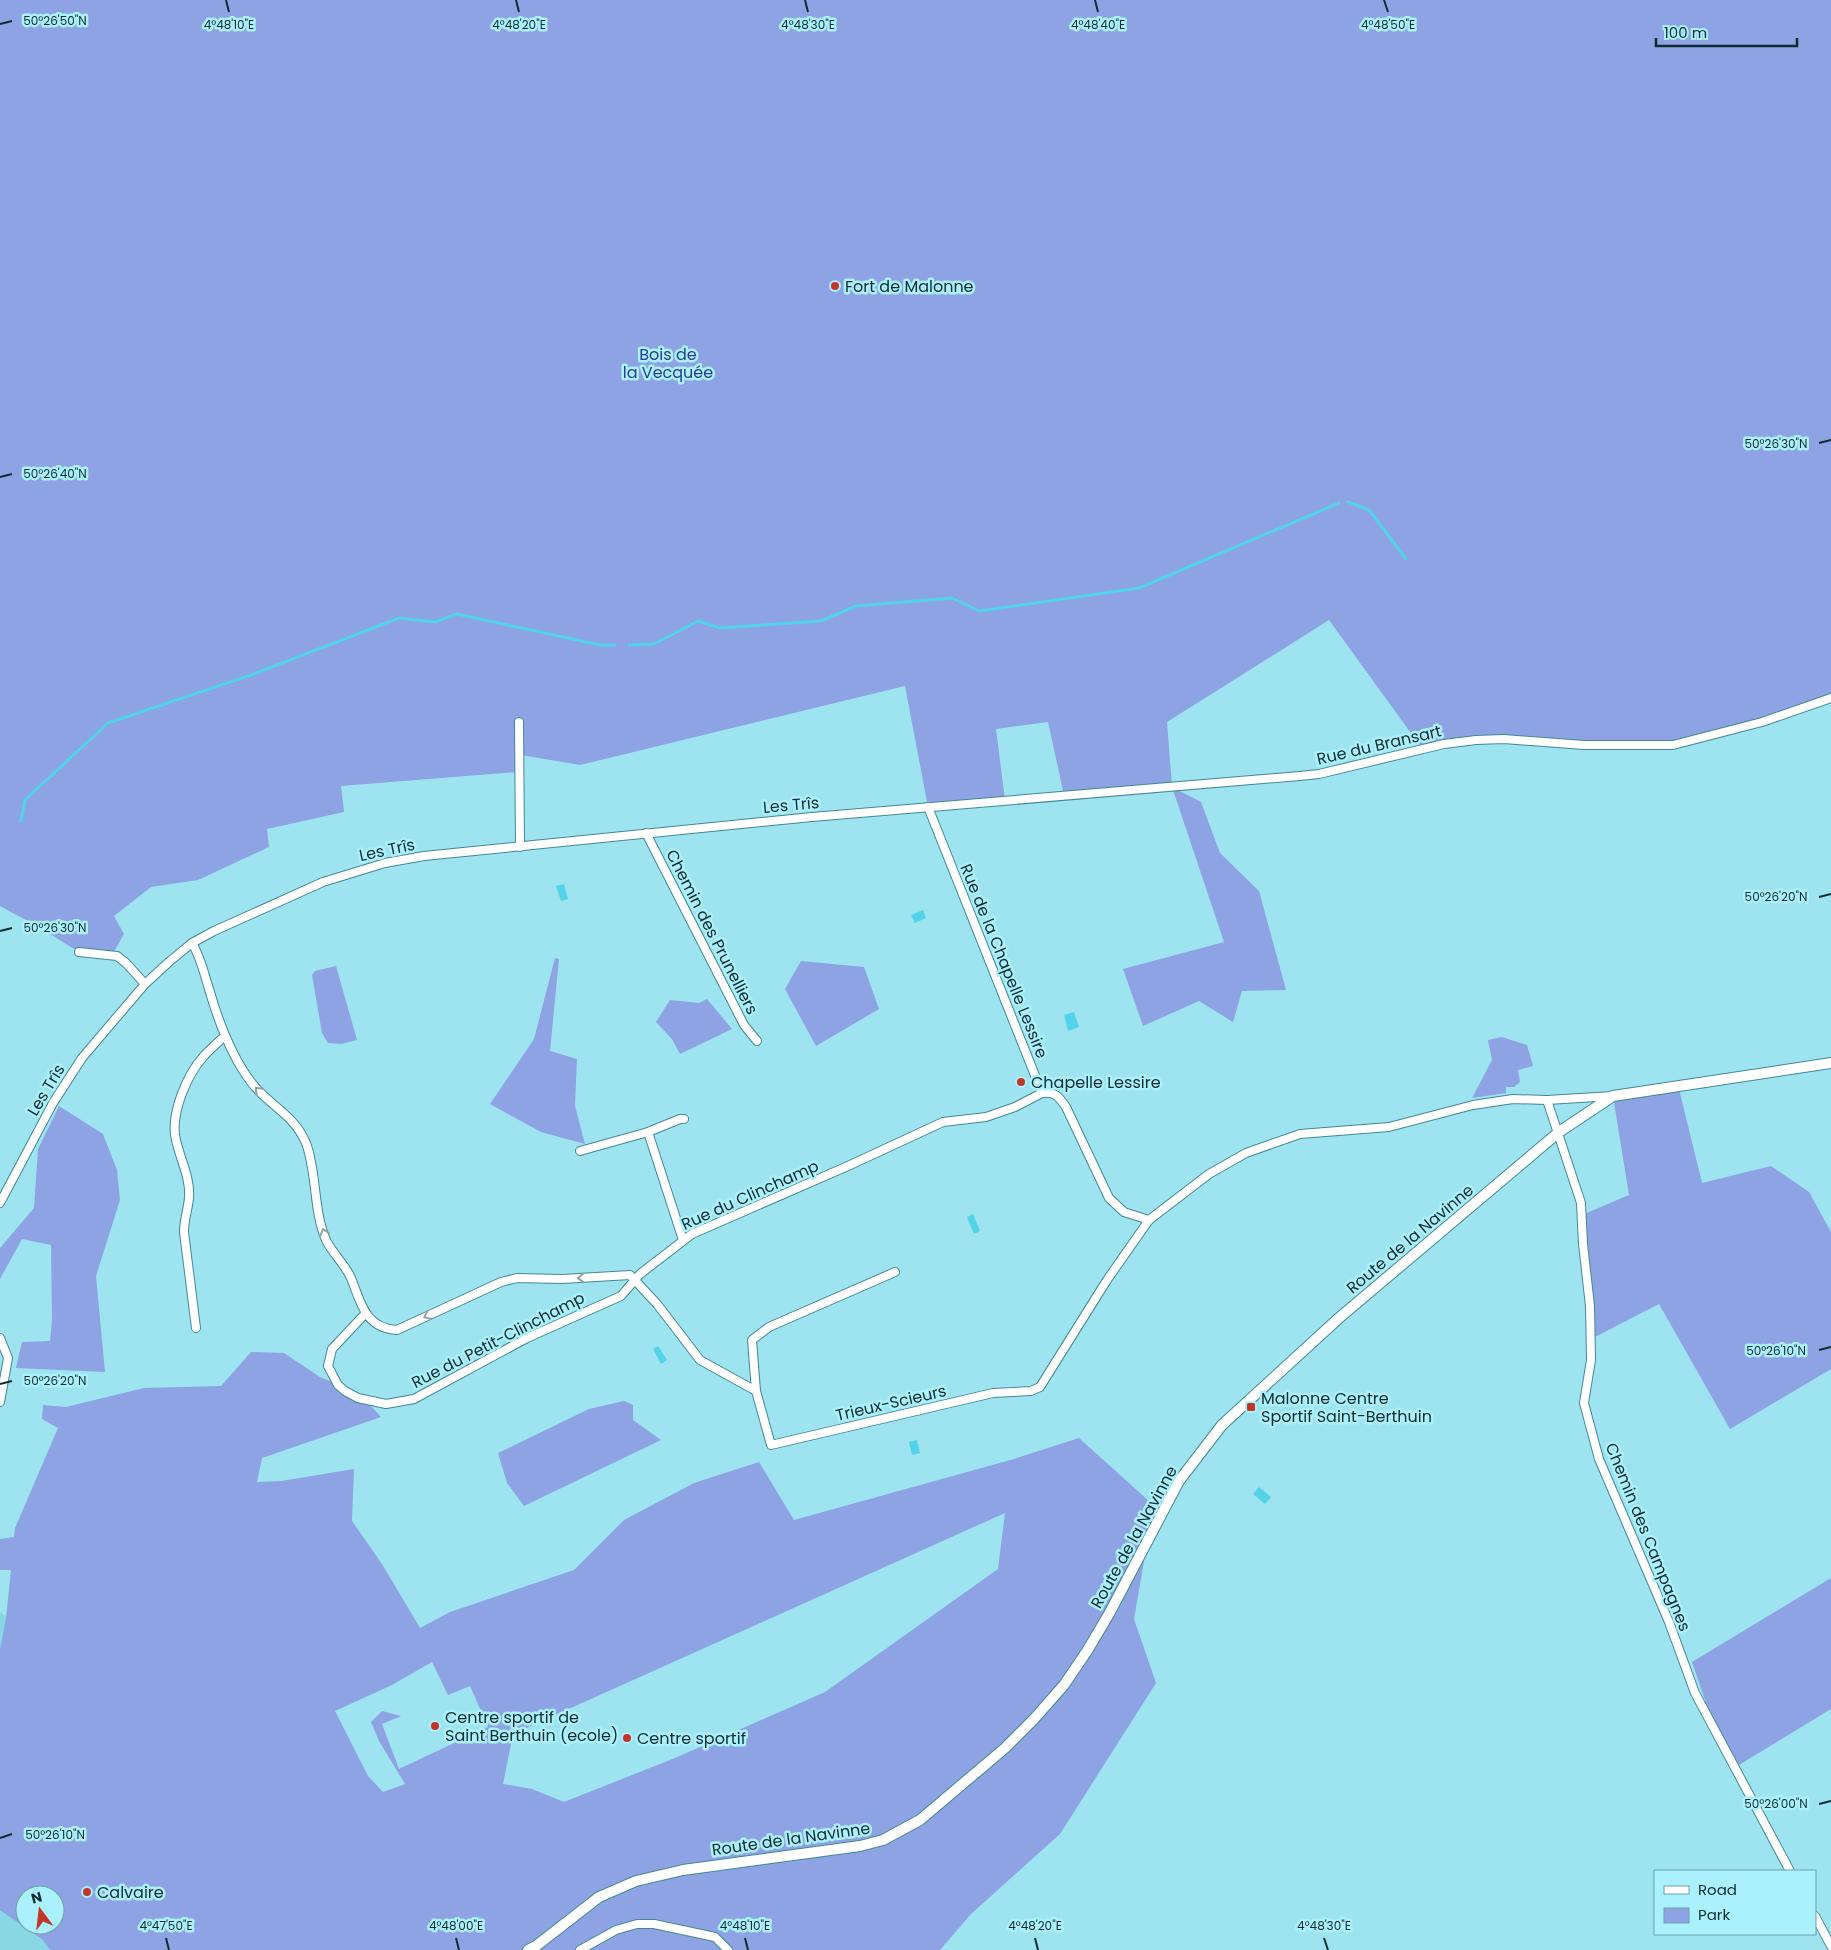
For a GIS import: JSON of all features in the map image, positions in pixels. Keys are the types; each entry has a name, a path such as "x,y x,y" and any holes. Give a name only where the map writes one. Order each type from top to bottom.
{"street":[{"name":"Rue du Bransart","path":"928,807 1309,775 1444,744 1476,740 1584,745 1673,745 1762,722 1831,698"},
{"path":"519,722 520,847"},
{"name":"Les Trîs","path":"0,1203 58,1094 82,1058 145,984 192,944 242,917 346,874 385,863 424,856 928,807"},
{"name":"Rue de la Chapelle Lessire","path":"928,807 1042,1093"},
{"name":"Chemin des Prunelliers","path":"646,833 744,1026 757,1041"},
{"path":"192,944 199,954 225,1036 250,1082 294,1122 299,1130 306,1145 326,1240 350,1275 365,1314 385,1329 397,1330 501,1282 517,1278 562,1279 630,1275 657,1304 700,1360 756,1392"},
{"path":"79,952 117,956 145,984"},
{"path":"196,1328 184,1232 184,1218 189,1198 188,1184 175,1133 178,1105 186,1082 202,1058 225,1036"},
{"name":"Route de la Navinne","path":"528,1950 536,1946 599,1897 636,1881 683,1870 860,1846 882,1840 920,1820 1005,1748 1064,1685 1088,1651 1109,1614 1179,1481 1222,1425 1346,1312 1404,1262 1460,1218 1559,1132 1613,1096 1831,1063"},
{"path":"1042,1093 1050,1092 1056,1094 1066,1107 1109,1198 1124,1212 1149,1220 1209,1174 1246,1153 1278,1140 1300,1134 1389,1127 1474,1106 1513,1100 1613,1096"},
{"name":"Rue du Clinchamp","path":"635,1282 640,1274 692,1234 943,1122 986,1116 1015,1107 1042,1093"},
{"path":"1547,1100 1559,1132"},
{"path":"580,1151 648,1132 684,1119"},
{"path":"648,1132 683,1240"},
{"name":"Chemin des Campagnes","path":"1559,1132 1582,1203 1583,1244 1590,1306 1591,1360 1584,1403 1599,1459 1669,1622 1695,1694 1789,1870"},
{"name":"Trieux-Scieurs","path":"756,1392 771,1446 992,1392 1032,1391 1040,1387 1107,1280 1149,1220"},
{"path":"756,1392 752,1340 769,1327 895,1272"},
{"name":"Rue du Petit-Clinchamp","path":"365,1314 332,1349 328,1366 338,1385 345,1391 358,1398 386,1404 414,1399 527,1338 621,1296 635,1282"},
{"path":"0,1338 8,1358 0,1402"},
{"path":"1816,1918 1831,1946"},
{"path":"580,1950 616,1930 637,1924 654,1924 714,1937 728,1950"}],"shaded area":[{"path":"564,884 568,899 561,901 556,886"},
{"path":"923,910 926,918 915,923 911,915"},
{"path":"1074,1012 1079,1027 1068,1031 1064,1015"},
{"path":"973,1214 980,1231 974,1234 967,1217"},
{"path":"658,1346 667,1360 661,1364 653,1349"},
{"path":"917,1440 920,1453 912,1455 909,1442"},
{"path":"1259,1487 1271,1497 1265,1504 1253,1494"},
{"path":"0,1613 9,1617 0,1669"},
{"path":"0,1909 15,1920 15,1935 36,1935 43,1940 50,1950 0,1950"}],"green space":[{"name":"Bois de la Vecquée","path":"0,0 1831,0 1831,698 1673,745 1504,739 1421,747 1329,620 1167,722 1172,787 1064,795 1048,722 996,729 1005,800 928,807 905,686 580,765 521,755 517,772 341,786 344,812 267,829 269,847 198,880 151,887 114,916 124,934 112,955 79,952 0,906"},
{"path":"1172,787 1201,802 1220,853 1259,891 1286,990 1242,991 1233,1022 1199,1001 1143,1026 1123,969 1224,942"},
{"path":"555,958 559,959 550,1051 577,1059 575,1106 585,1144 541,1132 490,1104 534,1039"},
{"path":"801,961 864,967 879,1009 816,1046 785,989"},
{"path":"336,966 357,1040 341,1044 328,1043 322,1033 312,975 315,971"},
{"path":"707,999 732,1029 680,1054 672,1039 656,1022 670,1000 699,1003"},
{"path":"1502,1037 1527,1045 1533,1066 1518,1070 1520,1082 1514,1087 1506,1087 1506,1093 1472,1098 1492,1060 1488,1040"},
{"path":"1678,1085 1702,1183 1771,1166 1809,1192 1831,1232 1831,1369 1730,1429 1659,1304 1591,1339 1582,1215 1629,1195 1613,1096"},
{"path":"59,1106 103,1134 117,1170 120,1200 96,1276 105,1372 16,1368 22,1342 50,1341 52,1320 51,1245 22,1239 0,1279 0,1248 34,1208 38,1149"},
{"path":"251,1352 284,1353 320,1377 335,1383 372,1407 381,1417 262,1458 257,1482 281,1481 354,1469 352,1521 382,1564 420,1628 450,1612 574,1570 624,1520 694,1483 759,1462 794,1520 1014,1459 1079,1438 1161,1512 1146,1550 1134,1619 1156,1683 1060,1834 971,1914 940,1950 50,1950 43,1940 36,1935 65,1935 65,1885 15,1885 15,1920 0,1910 0,1650 6,1618 11,1570 0,1570 0,1539 14,1537 15,1528 58,1428 42,1419 43,1405 66,1407 144,1388 221,1386","holes":["1005,1513 998,1569 825,1692 675,1758 564,1802 532,1789 503,1784 513,1734","432,1662 448,1695 470,1686 488,1727 399,1769 382,1724 401,1716 382,1711 371,1722 379,1741 405,1784 383,1792 368,1776 335,1711 392,1685"]},
{"path":"624,1401 633,1405 633,1420 661,1440 524,1506 507,1483 498,1453 589,1409"},
{"path":"1831,1578 1831,1709 1739,1765 1709,1712 1692,1662"}],"waterway":[{"path":"1348,502 1369,510 1406,559"},
{"path":"629,645 654,644 698,621 720,628 821,621 856,606 952,598 979,611 1139,588 1339,503"},
{"path":"21,821 25,800 108,723 251,675 399,618 435,622 457,614 600,645 615,645"}],"place":[{"name":"Fort de Malonne","path":"835,286"},
{"name":"Chapelle Lessire","path":"1021,1082"},
{"name":"Malonne Centre Sportif Saint-Berthuin","path":"1251,1407"},
{"name":"Centre sportif de Saint Berthuin (ecole)","path":"435,1726"},
{"name":"Centre sportif","path":"627,1738"},
{"name":"Calvaire","path":"87,1892"}]}
